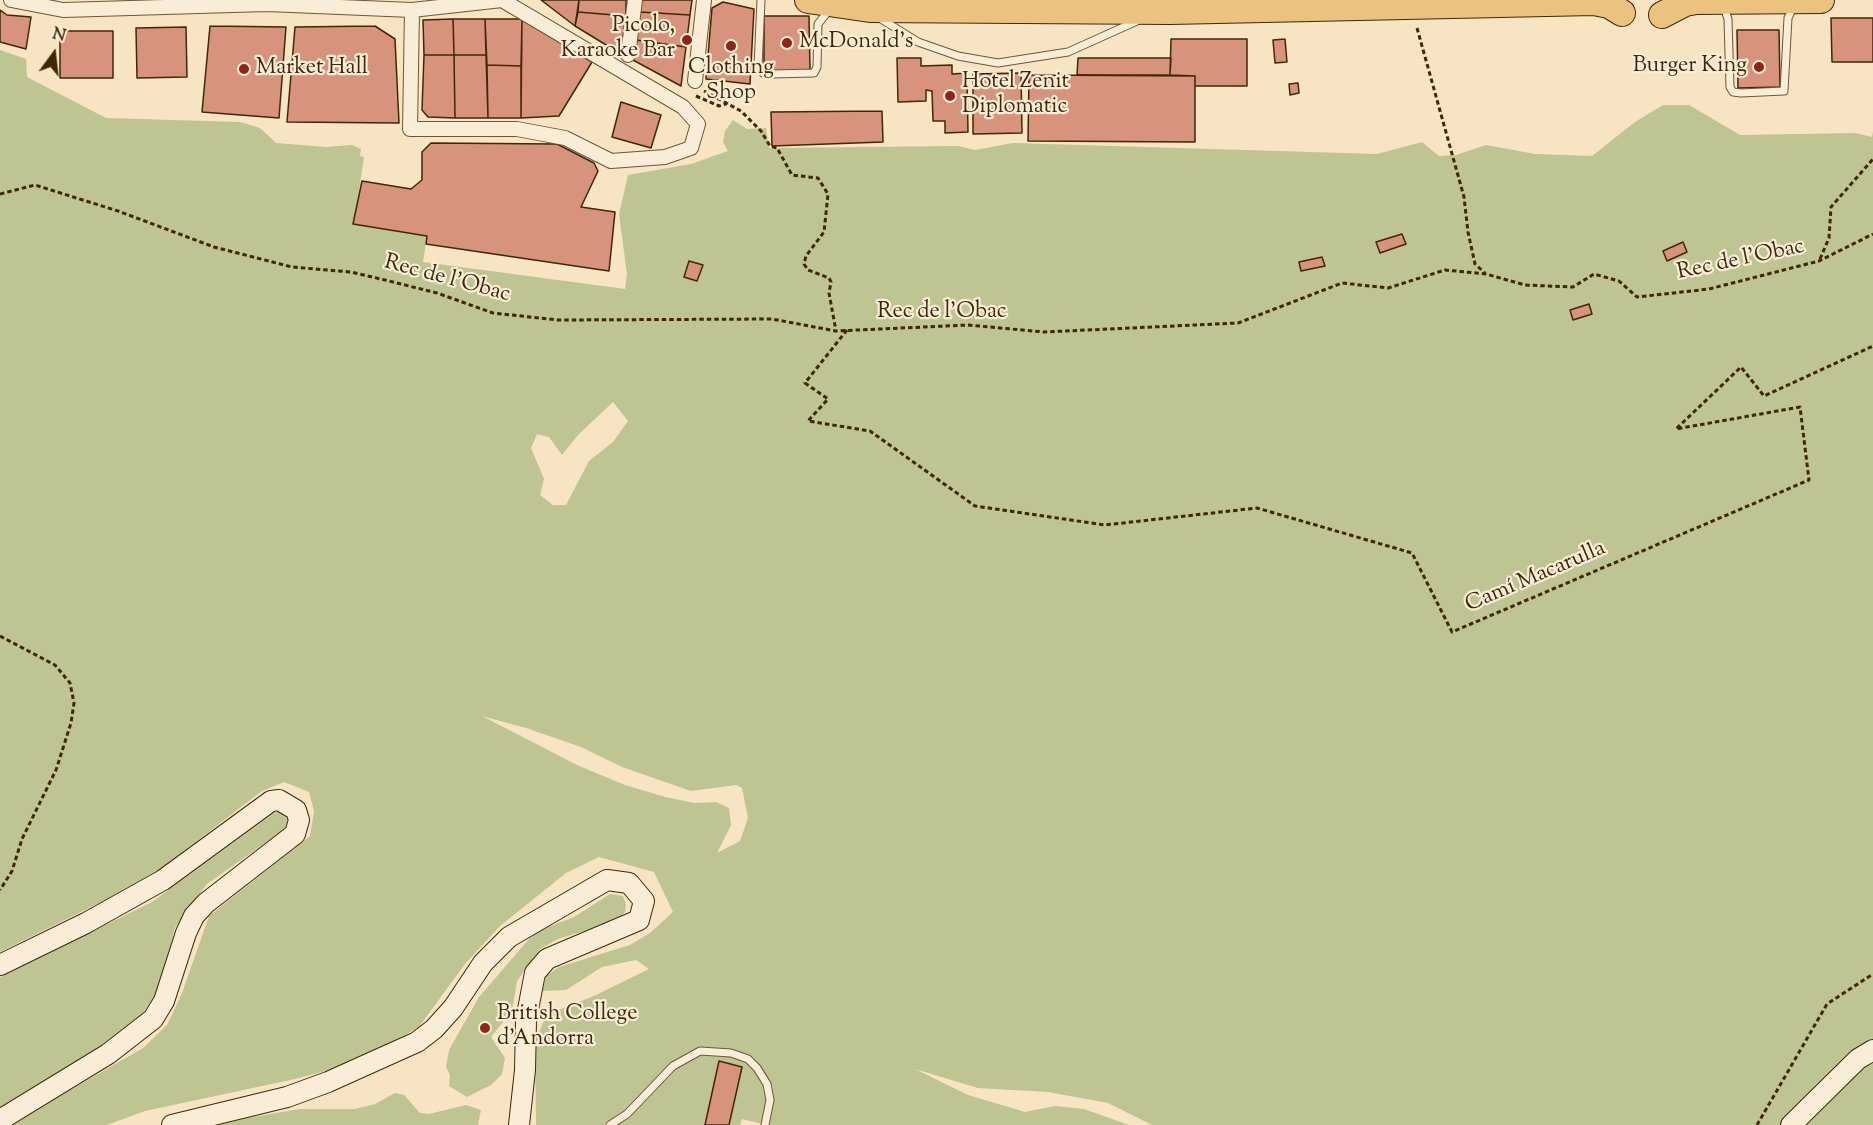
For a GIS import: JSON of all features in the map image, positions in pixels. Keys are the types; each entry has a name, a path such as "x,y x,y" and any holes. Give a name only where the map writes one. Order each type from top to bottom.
{"highway":[{"path":"808,0 870,9 1170,11 1594,2 1618,6 1639,21 1649,21 1668,7 1684,3 1821,0"}],"main road":[{"path":"0,965 86,923 163,879 271,801 279,800 296,810 299,820 295,834 206,903 194,916 164,1001 153,1019 108,1054 0,1120"},
{"path":"172,1125 287,1097 328,1082 417,1042 434,1029 453,1008 483,963 509,937 607,880 629,883 644,901 639,920 547,959 535,973 526,1020 525,1070 519,1125"},
{"path":"1791,1125 1858,1059 1873,1050"}],"street":[{"path":"12,0 63,10 203,4 267,4 412,10 502,0 683,107 698,124 690,148 665,157 610,161 565,138 517,129 410,129 412,10"},
{"path":"628,56 635,0"},
{"path":"695,81 704,0"}],"lane":[{"path":"761,0 758,67 763,73 772,74 814,73 817,67 815,38 818,24 827,10 840,6"},
{"path":"1715,1 1727,10 1730,87 1733,92 1741,93 1784,91 1788,18 1799,0"},
{"path":"870,9 890,26 918,42 958,56 998,63 1068,52 1132,22 1170,11"},
{"path":"610,1125 627,1114 673,1066 700,1051 731,1053 748,1059 757,1068 767,1084 770,1100 765,1125"}],"path":[{"path":"1410,6 1464,197 1475,264 1486,274"},
{"path":"695,81 703,91 741,111 761,131 770,146 777,148 792,175 818,178 828,194 824,232 806,256 804,264 816,275 829,278 836,331"},
{"path":"683,107 695,96 719,106 726,104"},
{"path":"1819,261 1829,238 1831,207 1873,159"},
{"name":"Rec de l'Obac","path":"0,194 35,185 118,211 214,247 292,267 351,272 374,277 437,293 493,313 558,320 772,319 836,331 969,325 1044,332 1238,323 1342,283 1388,288 1445,270 1486,274 1525,285 1573,287 1594,274 1620,281 1637,297 1709,289 1819,261 1873,234"},
{"name":"Camí Macarulla","path":"847,330 805,383 828,399 808,421 870,431 975,506 1105,525 1257,508 1412,553 1452,632 1809,480 1800,407 1676,429 1741,367 1764,396 1873,346"},
{"path":"0,636 54,665 70,683 74,703 71,723 56,770 22,839 12,871 0,890"},
{"path":"1757,1125 1827,1004 1873,974"}],"green space":[{"path":"0,50 26,59 27,77 106,118 240,122 260,128 276,143 326,147 352,145 361,149 360,156 364,157 354,224 427,236 423,262 625,289 627,274 619,214 628,175 691,164 728,151 723,142 725,131 733,120 747,129 766,128 769,148 958,146 975,150 1013,143 1377,154 1422,142 1439,156 1456,155 1486,145 1535,154 1592,156 1635,122 1663,105 1689,105 1740,135 1855,133 1872,137 1873,131 1873,1125 1152,1125 1108,1103 1048,1092 978,1088 915,1069 968,1095 1025,1112 1055,1106 1084,1109 1129,1125 766,1125 742,1119 740,1125 536,1125 535,1043 546,1015 594,996 649,969 636,960 602,967 566,990 542,991 546,976 559,967 630,945 650,933 673,912 654,872 599,857 566,873 500,926 465,964 419,1027 355,1063 295,1079 145,1111 107,1125 10,1125 143,1048 167,1025 182,993 209,916 310,836 314,811 309,792 284,782 262,791 163,867 101,902 0,952","holes":["613,402 628,421 613,442 589,461 566,505 553,505 540,495 544,479 531,448 537,434 549,437 562,455 578,435","482,716 581,747 622,767 691,791 736,785 742,788 748,818 740,841 717,853 731,825 729,808 716,802 695,803 665,797 625,785 577,765"]},
{"path":"277,811 284,814 288,820 285,829 207,884 175,928 158,991 143,1013 100,1046 0,1109 0,977 152,902"},
{"path":"610,894 623,896 626,905 625,912 618,921 558,939 540,949 517,981 512,1011 491,1037 505,1058 502,1074 491,1085 467,1097 449,1086 450,1075 446,1067 449,1050 479,997 535,932 574,917"},
{"path":"395,1093 404,1095 420,1113 429,1114 466,1105 481,1110 478,1125 205,1125 300,1109 355,1109 375,1104"}],"building":[{"path":"541,0 579,0 575,26"},
{"path":"579,0 626,0 626,16 578,12"},
{"path":"641,0 692,0 690,15 640,12"},
{"name":"Clothing Shop","path":"723,2 754,9 750,84 706,79 712,8"},
{"path":"0,10 7,15 31,17 26,49 0,42"},
{"path":"578,12 626,16 621,54 575,26"},
{"path":"640,12 690,15 686,47 636,40"},
{"name":"McDonald's","path":"764,16 809,16 810,71 764,71"},
{"path":"1831,18 1873,18 1873,62 1832,62"},
{"path":"453,19 454,55 424,55 423,20"},
{"path":"453,19 485,19 486,55 454,55"},
{"path":"485,19 522,19 521,66 487,65"},
{"path":"522,19 592,62 559,116 521,118"},
{"name":"Market Hall","path":"210,26 286,27 279,118 202,112"},
{"path":"375,26 395,39 399,123 287,122 295,27"},
{"path":"186,27 187,77 137,78 136,28"},
{"path":"1737,30 1779,30 1780,87 1738,88"},
{"path":"60,31 113,31 113,78 60,78"},
{"path":"1171,39 1247,39 1247,86 1195,86 1195,76 1170,75"},
{"path":"1285,39 1287,62 1275,63 1273,40"},
{"path":"636,40 686,47 681,86 633,60"},
{"path":"424,55 454,55 455,118 428,117 422,110"},
{"path":"454,55 486,55 488,118 455,118"},
{"name":"Hotel Zenit Diplomatic","path":"897,58 921,58 921,66 952,65 952,74 967,73 968,132 945,133 945,121 933,121 932,91 926,90 926,101 898,102"},
{"path":"1078,58 1171,58 1170,75 1077,75"},
{"path":"487,65 521,66 521,118 488,118"},
{"path":"1021,73 1022,133 973,134 973,74"},
{"path":"1029,75 1195,76 1195,142 1028,141"},
{"path":"1298,83 1299,93 1290,95 1289,84"},
{"path":"621,102 661,115 651,148 612,137"},
{"path":"882,111 883,142 772,146 771,112"},
{"path":"431,143 557,144 594,163 598,171 581,207 615,212 609,271 426,244 427,236 353,224 362,181 411,189 422,180 422,152"},
{"path":"1402,234 1406,244 1380,253 1376,242"},
{"path":"1683,242 1687,252 1667,261 1663,251"},
{"path":"1322,257 1325,266 1301,271 1299,262"},
{"path":"689,261 703,265 697,281 684,277"},
{"path":"1589,304 1592,314 1573,320 1570,310"},
{"path":"719,1061 742,1067 729,1125 705,1125"}],"place":[{"name":"Picolo, Karaoke Bar","path":"687,40"},
{"name":"McDonald's","path":"787,43"},
{"name":"Clothing Shop","path":"731,46"},
{"name":"Burger King","path":"1759,67"},
{"name":"Market Hall","path":"244,69"},
{"name":"Hotel Zenit Diplomatic","path":"950,96"},
{"name":"British College d'Andorra","path":"485,1028"}]}
